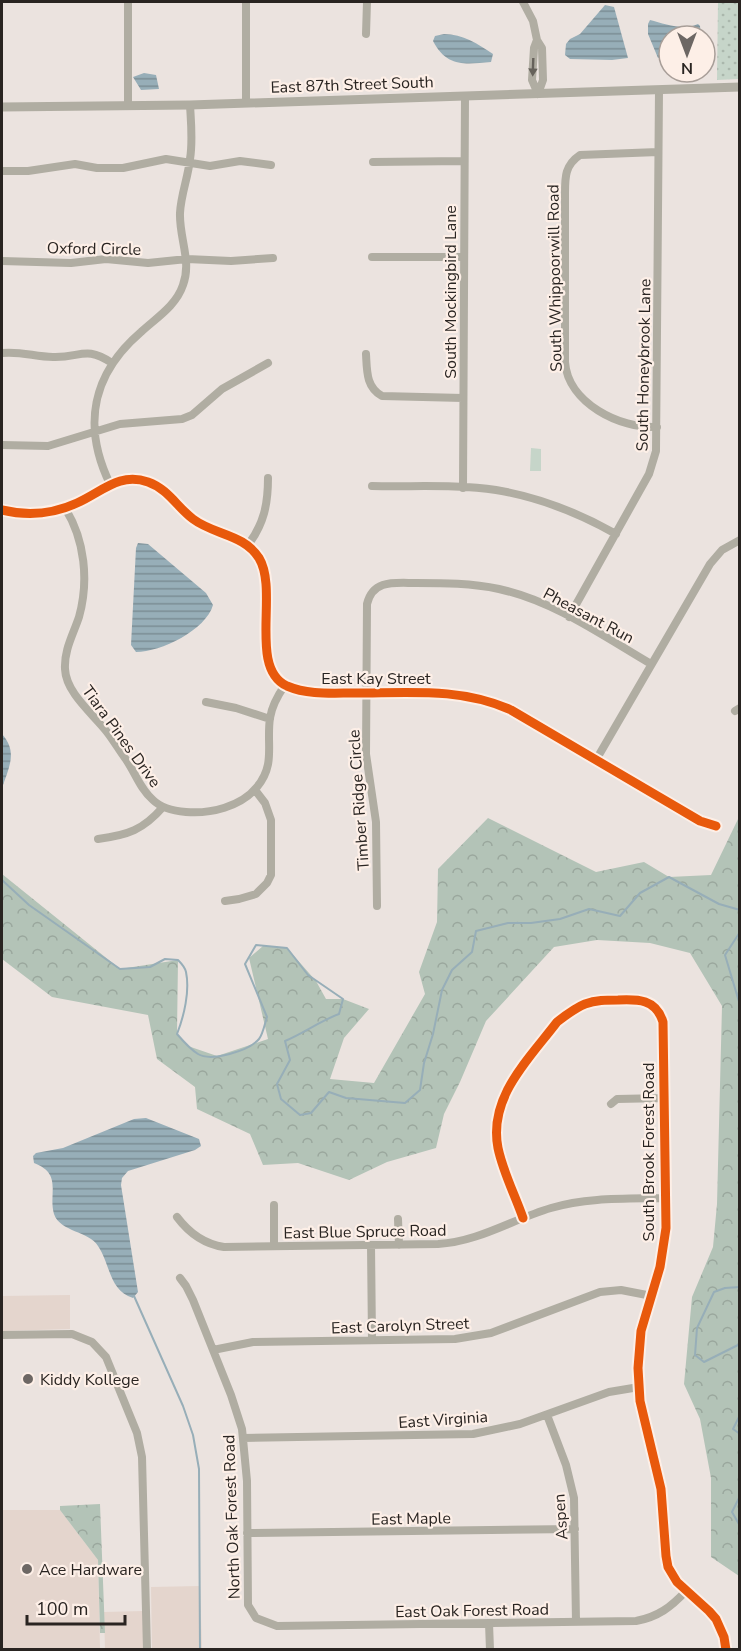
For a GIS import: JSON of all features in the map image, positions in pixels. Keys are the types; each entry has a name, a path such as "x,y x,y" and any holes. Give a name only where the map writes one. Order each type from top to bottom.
{"street":[{"path":"128,2 128,105"},
{"path":"246,2 246,102"},
{"path":"366,34 367,2"},
{"path":"523,2 533,21 537,39 534,48 532,80 538,94"},
{"name":"East 87th Street South","path":"2,107 190,105 740,87"},
{"name":"South Honeybrook Lane","path":"569,617 649,474 656,451 659,91"},
{"name":"South Mockingbird Lane","path":"463,488 465,96"},
{"path":"110,484 99,457 94,432 96,405 102,383 112,363 130,341 178,297 186,278 187,259 180,217 182,189 192,148 190,105"},
{"name":"South Whippoorwill Road","path":"657,427 638,426 620,421 584,400 569,381 565,362 565,186 569,165 584,154 658,152"},
{"path":"2,171 28,171 75,164 97,168 123,168 166,159 210,166 240,161 271,165"},
{"path":"373,162 464,161"},
{"path":"372,257 464,258"},
{"name":"Oxford Circle","path":"2,261 66,263 109,259 148,263 187,259 231,261 273,258"},
{"path":"2,353 22,352 57,357 89,352 112,363"},
{"path":"366,354 369,381 374,391 382,396 463,398"},
{"path":"2,445 48,446 120,424 182,419 192,415 222,389 268,363"},
{"path":"248,545 264,519 268,478"},
{"path":"2,510 25,514 39,513 65,508 110,484 132,479 150,482 167,492 182,509 203,526 240,540 248,545 259,558 266,575 267,657 273,672 285,685 274,704 270,719 269,761 255,790 265,804 271,820 271,874 267,883 256,894 225,901"},
{"path":"372,486 496,490 537,500 579,515 616,534"},
{"name":"Tiara Pines Drive","path":"65,508 77,530 83,553 83,595 78,620 67,650 65,671 73,691 128,761 144,791 163,807 191,812 216,810 238,802 255,790"},
{"path":"596,760 710,564 722,550 740,540"},
{"name":"Pheasant Run","path":"372,592 388,583 454,583 480,586 531,599 569,617 651,664"},
{"name":"Timber Ridge Circle","path":"372,592 367,604 366,754 376,822 376,906"},
{"name":"East Kay Street","path":"285,685 315,693 443,693 485,699 511,710 700,821 716,826"},
{"path":"206,702 236,708 270,719"},
{"path":"98,839 127,835 152,819 163,807"},
{"name":"South Brook Forest Road","path":"523,1218 498,1151 496,1137 497,1116 508,1087 557,1022 578,1008 599,1000 638,999 650,1003 663,1022 666,1198 665,1236 660,1267 641,1331 639,1387 642,1415 661,1489 667,1561 674,1578 716,1619 724,1637 726,1650"},
{"path":"611,1104 617,1099 664,1098"},
{"name":"East Blue Spruce Road","path":"177,1217 192,1233 218,1246 399,1245 458,1242 552,1208 588,1201 666,1198"},
{"path":"274,1205 274,1246"},
{"path":"398,1219 399,1245"},
{"path":"371,1245 372,1340"},
{"name":"North Oak Forest Road","path":"180,1278 189,1291 235,1404 243,1438 248,1533 248,1605 252,1614"},
{"name":"East Carolyn Street","path":"213,1350 253,1342 442,1340 486,1334 592,1294 611,1290 652,1296"},
{"path":"2,1335 72,1334 92,1342 106,1357 140,1445 144,1478 147,1650"},
{"name":"East Virginia","path":"243,1438 473,1434 520,1424 593,1396 639,1387"},
{"name":"Aspen","path":"547,1415 571,1481 576,1529 576,1622"},
{"name":"East Maple","path":"248,1533 576,1529"},
{"name":"East Oak Forest Road","path":"252,1614 264,1622 277,1626 644,1620 663,1612 686,1591"},
{"path":"489,1623 490,1650"}],"shaded area":[{"path":"70,1295 70,1329 2,1331 2,1296"},
{"path":"2,1510 60,1510 98,1560 100,1649 2,1650"},
{"path":"200,1586 202,1649 152,1649 151,1587"},
{"path":"143,1611 143,1649 105,1649 104,1612"}],"green space":[{"path":"718,2 739,2 739,79 717,80"},
{"path":"531,448 541,449 541,471 530,471"},
{"path":"739,817 739,1576 711,1557 711,1478 700,1419 684,1384 692,1297 713,1247 717,1204 722,1006 690,953 650,943 597,940 554,947 486,1021 444,1114 436,1148 387,1162 349,1180 298,1163 263,1165 250,1134 197,1109 195,1087 157,1059 148,1015 52,997 2,959 2,874 120,969 178,960 177,1034 188,1046 217,1056 268,1039 249,958 263,946 287,948 316,981 326,999 343,999 369,1009 344,1038 330,1079 374,1083 425,994 419,972 437,922 438,869 488,818 596,872 644,862 669,877 711,875"},
{"path":"100,1504 105,1633 100,1633 98,1560 60,1510 60,1506"}],"water":[{"path":"605,5 614,7 628,58 570,59 565,55 566,44 580,34"},
{"path":"650,20 664,24 657,24 657,56 648,34"},
{"path":"444,34 470,40 482,47 493,54 491,62 465,63 444,56 433,41 435,36"},
{"path":"144,73 156,75 159,89 141,90 133,77"},
{"path":"138,543 148,544 206,593 213,605 202,623 181,638 158,648 136,652 131,645"},
{"path":"2,734 10,747 11,760 2,788"},
{"path":"146,1118 199,1139 201,1146 195,1150 128,1171 122,1178 121,1185 138,1292 133,1298 119,1289 94,1241 57,1220 54,1214 51,1178 43,1167 34,1163 33,1156 36,1153 63,1148 134,1119"}],"waterway":[{"path":"2,880 29,905 120,969 150,967 165,959 178,960 185,970 187,995 177,1034 192,1050 204,1056 230,1054 247,1048 259,1039 267,1017 245,964 256,945 287,948 308,975 343,999 339,1014 285,1041 290,1060 277,1084 281,1099 300,1115 311,1113 329,1092 346,1098 405,1103 420,1090 424,1063 442,990 452,970 472,952 476,931 508,923 560,919 589,909 620,916 640,893 669,877 719,904 740,910"},
{"path":"740,932 725,955 740,1005"},
{"path":"740,1287 725,1288 714,1292 697,1328 695,1355 704,1362 740,1344"},
{"path":"134,1296 183,1406 193,1435 199,1469 200,1650"},
{"path":"740,1415 733,1429 740,1434"},
{"path":"740,1496 732,1512 740,1526"}],"cycle path":[{"path":"2,510 21,513 49,512 68,507 119,481 138,480 155,485 193,519 237,539 253,550 259,558 266,589 266,646 269,663 275,677 287,686 320,693 434,693 492,703 511,710 700,821 716,826"},
{"path":"523,1218 498,1148 499,1112 513,1080 557,1022 578,1008 605,1000 639,1000 651,1005 660,1014 663,1022 666,1228 660,1267 641,1331 638,1368 640,1401 661,1489 668,1567 677,1582 716,1619 724,1637 726,1650"}],"place":[{"name":"Kiddy Kollege","path":"28,1379"},
{"name":"Ace Hardware","path":"27,1569"}]}
